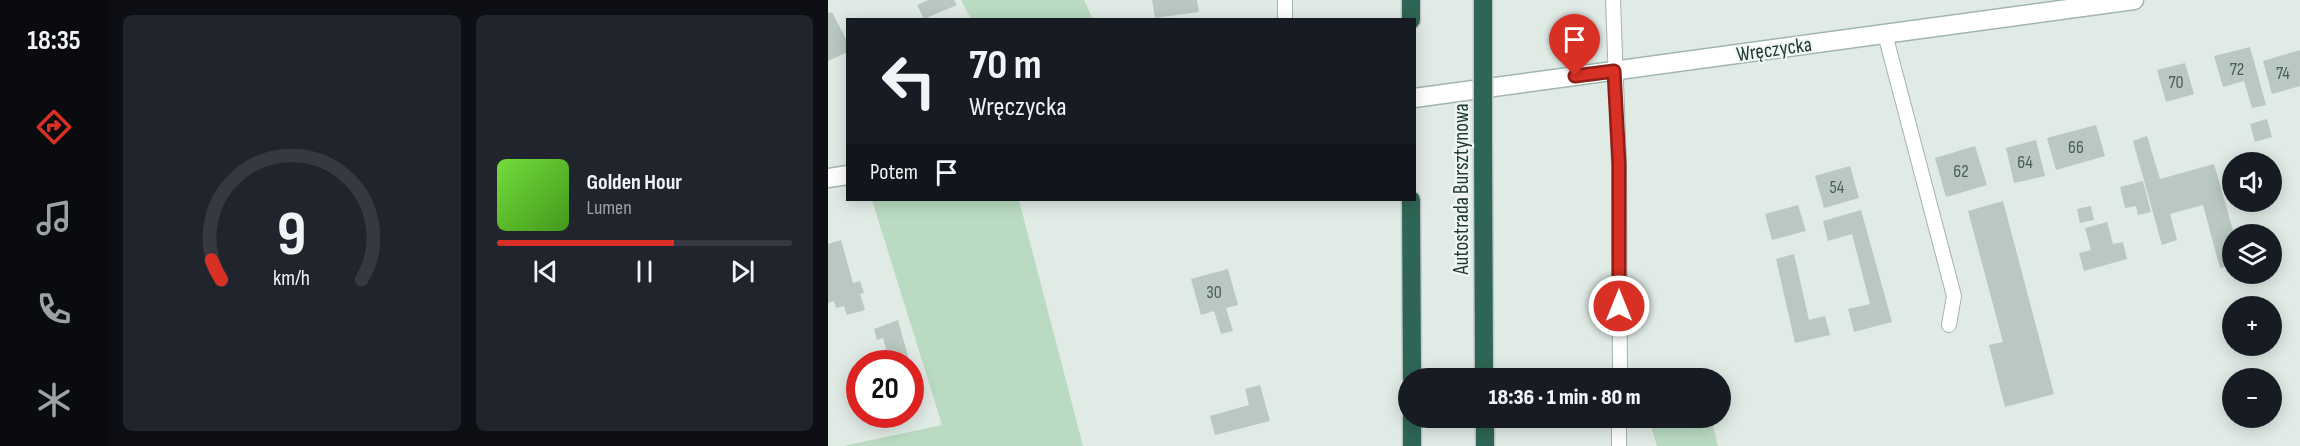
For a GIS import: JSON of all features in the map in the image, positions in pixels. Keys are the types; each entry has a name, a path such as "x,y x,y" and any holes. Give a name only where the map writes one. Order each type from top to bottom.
{"highway":[{"path":"1411,0 1411,18"},
{"name":"Autostrada Bursztynowa","path":"1483,0 1484,368"},
{"path":"1411,201 1412,368"},
{"path":"1412,428 1412,446"},
{"path":"1485,428 1485,446"}],"main road":[{"name":"Wręczycka","path":"1416,98 2134,0"},
{"path":"828,178 846,176"}],"lane":[{"path":"1285,0 1285,18"},
{"path":"1613,0 1619,164 1620,368"},
{"path":"1885,34 1954,297 1949,325"},
{"path":"1619,428 1619,446"}],"green space":[{"path":"961,0 1084,0 1093,18 970,18"},
{"path":"872,201 1019,201 1083,446 843,446 942,425 924,367 924,350 919,350"},
{"path":"1651,428 1714,428 1718,446 1657,446"}],"building":[{"path":"928,0 954,0 957,5 924,18 917,5"},
{"path":"1152,0 1197,0 1199,12 1155,18"},
{"path":"832,12 846,39 846,53 828,61 828,13"},
{"path":"2250,47 2266,105 2252,108 2244,81 2223,87 2214,56"},
{"path":"2300,50 2300,86 2272,94 2263,61"},
{"path":"2185,63 2194,94 2166,102 2157,70"},
{"path":"2267,119 2272,137 2255,142 2250,124"},
{"path":"2096,125 2105,156 2056,170 2047,138"},
{"path":"2147,136 2160,179 2214,164 2222,192 2222,212 2228,212 2231,224 2222,224 2222,268 2220,268 2203,205 2170,214 2177,240 2162,245 2133,141"},
{"path":"2036,140 2045,176 2014,183 2006,148"},
{"path":"1975,146 1987,185 1946,197 1935,158"},
{"path":"1850,166 1859,198 1824,208 1815,176"},
{"path":"2143,181 2151,212 2138,215 2136,206 2125,208 2120,187"},
{"path":"2003,201 2054,394 2005,407 1989,345 2003,342 1968,211"},
{"path":"1798,205 1806,231 1772,240 1765,214"},
{"path":"2091,206 2094,220 2080,223 2077,209"},
{"path":"1861,210 1892,322 1854,332 1848,309 1870,304 1852,234 1828,241 1823,221"},
{"path":"2107,222 2113,244 2123,242 2127,259 2084,271 2079,253 2091,250 2085,228"},
{"path":"841,240 853,283 860,281 864,293 860,294 865,310 847,315 844,306 836,308 834,301 828,303 828,244"},
{"path":"1794,254 1809,320 1825,316 1830,335 1795,343 1776,259"},
{"path":"1228,269 1238,305 1226,308 1233,331 1221,334 1214,311 1201,315 1191,279"},
{"path":"898,320 906,350 886,350 883,338 877,340 874,329"},
{"path":"1260,385 1270,421 1215,435 1210,416 1249,405 1245,389"}],"route":[{"path":"1575,76 1614,71 1619,164 1619,306"}]}
